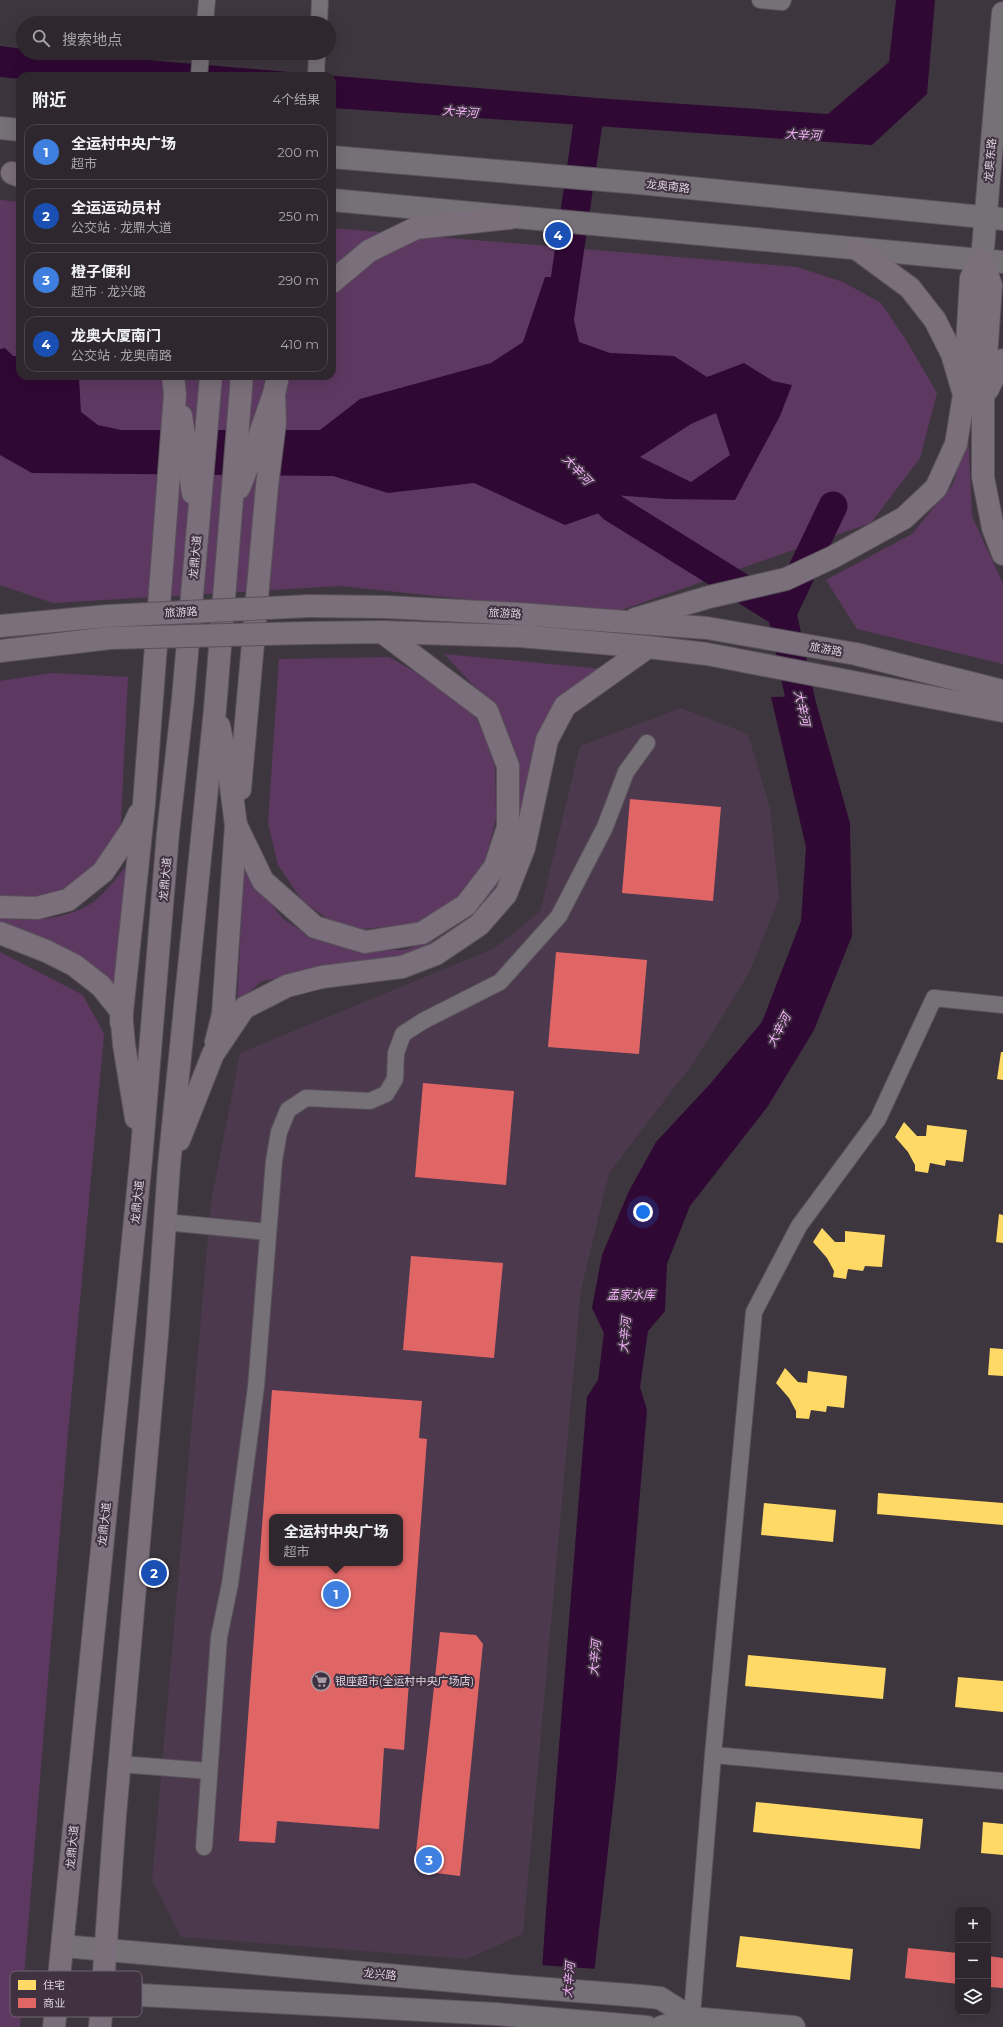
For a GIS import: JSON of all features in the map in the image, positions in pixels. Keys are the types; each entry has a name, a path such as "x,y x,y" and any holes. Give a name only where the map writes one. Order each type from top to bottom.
{"main road":[{"path":"336,279 369,251 416,228 511,218"},
{"path":"858,249 910,288 936,320 973,398"},
{"path":"993,261 971,278 973,398 983,477 993,528 1003,554"},
{"path":"621,623 709,597 786,579 833,557 904,518 936,488 956,444 973,398 1003,360"},
{"name":"龙鼎大道","path":"60,1971 93,1624 141,1160 168,833 182,699 198,497 211,380"},
{"path":"104,1971 104,1950 155,1352 169,1166 215,709 231,512 236,483 238,423 242,380"},
{"path":"174,385 178,424 198,497"},
{"path":"169,1166 213,1054 223,1014 236,825 267,486 269,423 276,385"},
{"path":"236,483 269,423"},
{"path":"121,1022 144,804 167,486 178,424"},
{"name":"旅游路","path":"0,626 108,616 309,606 386,607 519,614 621,623 706,628 856,654 1003,691"},
{"path":"0,614 38,622"},
{"path":"215,709 229,772 236,825 264,881 315,927 365,942 422,933 466,905 495,867 508,827 508,766 487,711 382,632"},
{"name":"旅游路","path":"0,651 110,638 382,632 520,636 648,647 707,654 1003,711"},
{"path":"213,1054 244,1008 287,986 322,977 402,967 436,954 479,925 506,894 524,848 547,740 565,706 648,647"},
{"path":"0,907 37,908 68,900 103,872 132,829 144,804 182,699"},
{"path":"0,933 46,951 74,965 101,986 121,1011 121,1022 135,1108 141,1160"},
{"name":"龙鼎大道","path":"54,2027 55,2017"},
{"path":"100,2027 101,2017"}],"street":[{"path":"206,16 207,0"},
{"path":"319,16 320,0"},
{"path":"760,0 782,1"},
{"name":"龙奥东路","path":"993,261 1003,13"},
{"path":"199,72 201,60"},
{"path":"0,128 16,130"},
{"name":"龙奥南路","path":"336,157 639,183 994,218"},
{"path":"336,200 511,218 993,261"},
{"path":"204,1846 219,1637 230,1584 256,1387 277,1139 288,1110 306,1098 370,1101 386,1094 395,1079 396,1053 403,1034 423,1021 500,982 559,916 604,827 626,772 647,743"},
{"path":"691,2022 713,1755 754,1312 799,1226 878,1119 934,998 1003,1005"},
{"path":"165,1222 268,1232"},
{"path":"713,1755 1003,1781"},
{"path":"120,1764 209,1771"},
{"name":"龙兴路","path":"63,1946 660,1998 691,2022"},
{"path":"142,1995 496,2014 643,2026"},
{"name":"龙兴路","path":"661,2027 691,2022 794,2027"}],"shaded area":[{"path":"0,200 16,202 16,380 336,380 336,228 797,267 843,282 881,303 906,340 937,393 920,458 871,523 610,614 340,586 53,603 0,585"},
{"path":"968,433 972,516 1003,584 1003,664 857,629 826,580 912,534 953,484"},
{"path":"444,654 603,669 561,699 518,844 490,903 433,949 401,959 262,981 237,1003 244,869 283,919 304,932 330,944 360,950 404,950 435,940 471,915 516,762 504,724 488,701"},
{"path":"389,657 444,688 479,721 495,762 496,818 485,863 460,895 417,924 363,929 333,922 303,902 278,865 268,823 279,659"},
{"path":"52,673 128,677 120,842 81,883 35,899 0,895 0,681"},
{"path":"681,708 748,734 770,808 779,898 749,973 694,1062 609,1173 581,1290 523,1934 467,1959 181,1937 152,1880 211,1202 240,1053 493,949 540,912 580,746"},
{"path":"130,862 117,991 0,925 0,917 24,920 51,918 77,911 88,906 106,891"},
{"path":"0,952 83,995 104,1034 67,1445 25,1971 10,1971 10,2017 21,2017 20,2027 0,2027"}],"water":[{"path":"896,0 935,0 927,94 872,145 336,108 336,76 596,98 828,114 889,62"},
{"path":"0,46 16,48 16,60 148,60 290,72 16,72 16,79 0,77"},
{"path":"545,277 564,277 579,342 610,353 674,356 707,377 744,363 773,381 792,385 780,416 735,500 667,499 600,494 583,479 613,508 565,525 474,483 388,493 333,476 32,473 0,455 0,349 5,348 13,356 16,356 16,380 79,380 81,412 98,425 121,430 320,430 360,399 491,363 523,342","holes":["716,413 730,455 691,482 640,457 691,424"]},
{"name":"孟家水库","path":"814,696 850,823 852,936 814,1030 768,1106 690,1206 667,1264 665,1311 648,1331 640,1387 647,1410 616,1779 588,2027 538,2027 587,1397 598,1380 604,1333 592,1308 602,1255 629,1191 656,1142 710,1084 762,1022 801,921 806,847 771,697"}],"pier":[{"path":"540,1965 597,1969 590,2027 536,2027"}],"building: 住宅":[{"path":"1001,1052 1003,1052 1003,1080 997,1079"},
{"path":"904,1122 917,1136 926,1136 927,1125 967,1130 963,1162 946,1160 945,1166 930,1163 928,1173 915,1171 915,1165 908,1152 895,1137"},
{"path":"999,1214 1003,1215 1003,1243 996,1242"},
{"path":"822,1228 835,1242 845,1242 845,1231 885,1235 882,1267 865,1266 863,1271 848,1269 846,1279 833,1277 834,1271 827,1258 813,1242"},
{"path":"990,1348 1003,1349 1003,1376 988,1375"},
{"path":"785,1368 798,1382 807,1383 808,1371 847,1376 844,1408 827,1406 826,1412 811,1410 809,1419 796,1418 796,1411 789,1398 776,1383"},
{"path":"878,1493 1003,1503 1003,1525 877,1514"},
{"path":"764,1503 836,1510 833,1542 761,1535"},
{"path":"748,1655 886,1668 883,1699 745,1686"},
{"path":"958,1677 1003,1681 1003,1712 955,1707"},
{"path":"756,1802 923,1819 920,1849 753,1832"},
{"path":"983,1822 1003,1824 1003,1855 981,1853"},
{"path":"740,1936 853,1949 850,1980 736,1967"}],"building: 商业":[{"path":"630,799 721,807 713,901 622,893"},
{"path":"556,952 647,960 639,1054 548,1047"},
{"path":"423,1083 514,1091 506,1185 415,1177"},
{"path":"411,1256 503,1263 494,1358 403,1350"},
{"path":"272,1390 422,1401 419,1438 427,1439 404,1750 384,1748 379,1829 277,1821 275,1843 239,1841"},
{"path":"440,1632 476,1635 483,1644 460,1876 436,1873 426,1868 416,1852"},
{"path":"908,1948 955,1953 955,1984 905,1978"},
{"path":"991,1956 1003,1958 1003,1988 991,1987"}],"waterway":[{"name":"大辛河","path":"560,315 588,123"},
{"name":"大辛河","path":"558,450 613,508 782,613 808,735"},
{"path":"782,613 833,506"}],"place":[{"name":"龙奥大厦南门","path":"558,235"},
{"name":"全运运动员村","path":"154,1573"},
{"name":"全运村中央广场","path":"336,1594"},
{"name":"银座超市(全运村中央广场店)","path":"321,1681"},
{"name":"橙子便利","path":"429,1860"}]}
